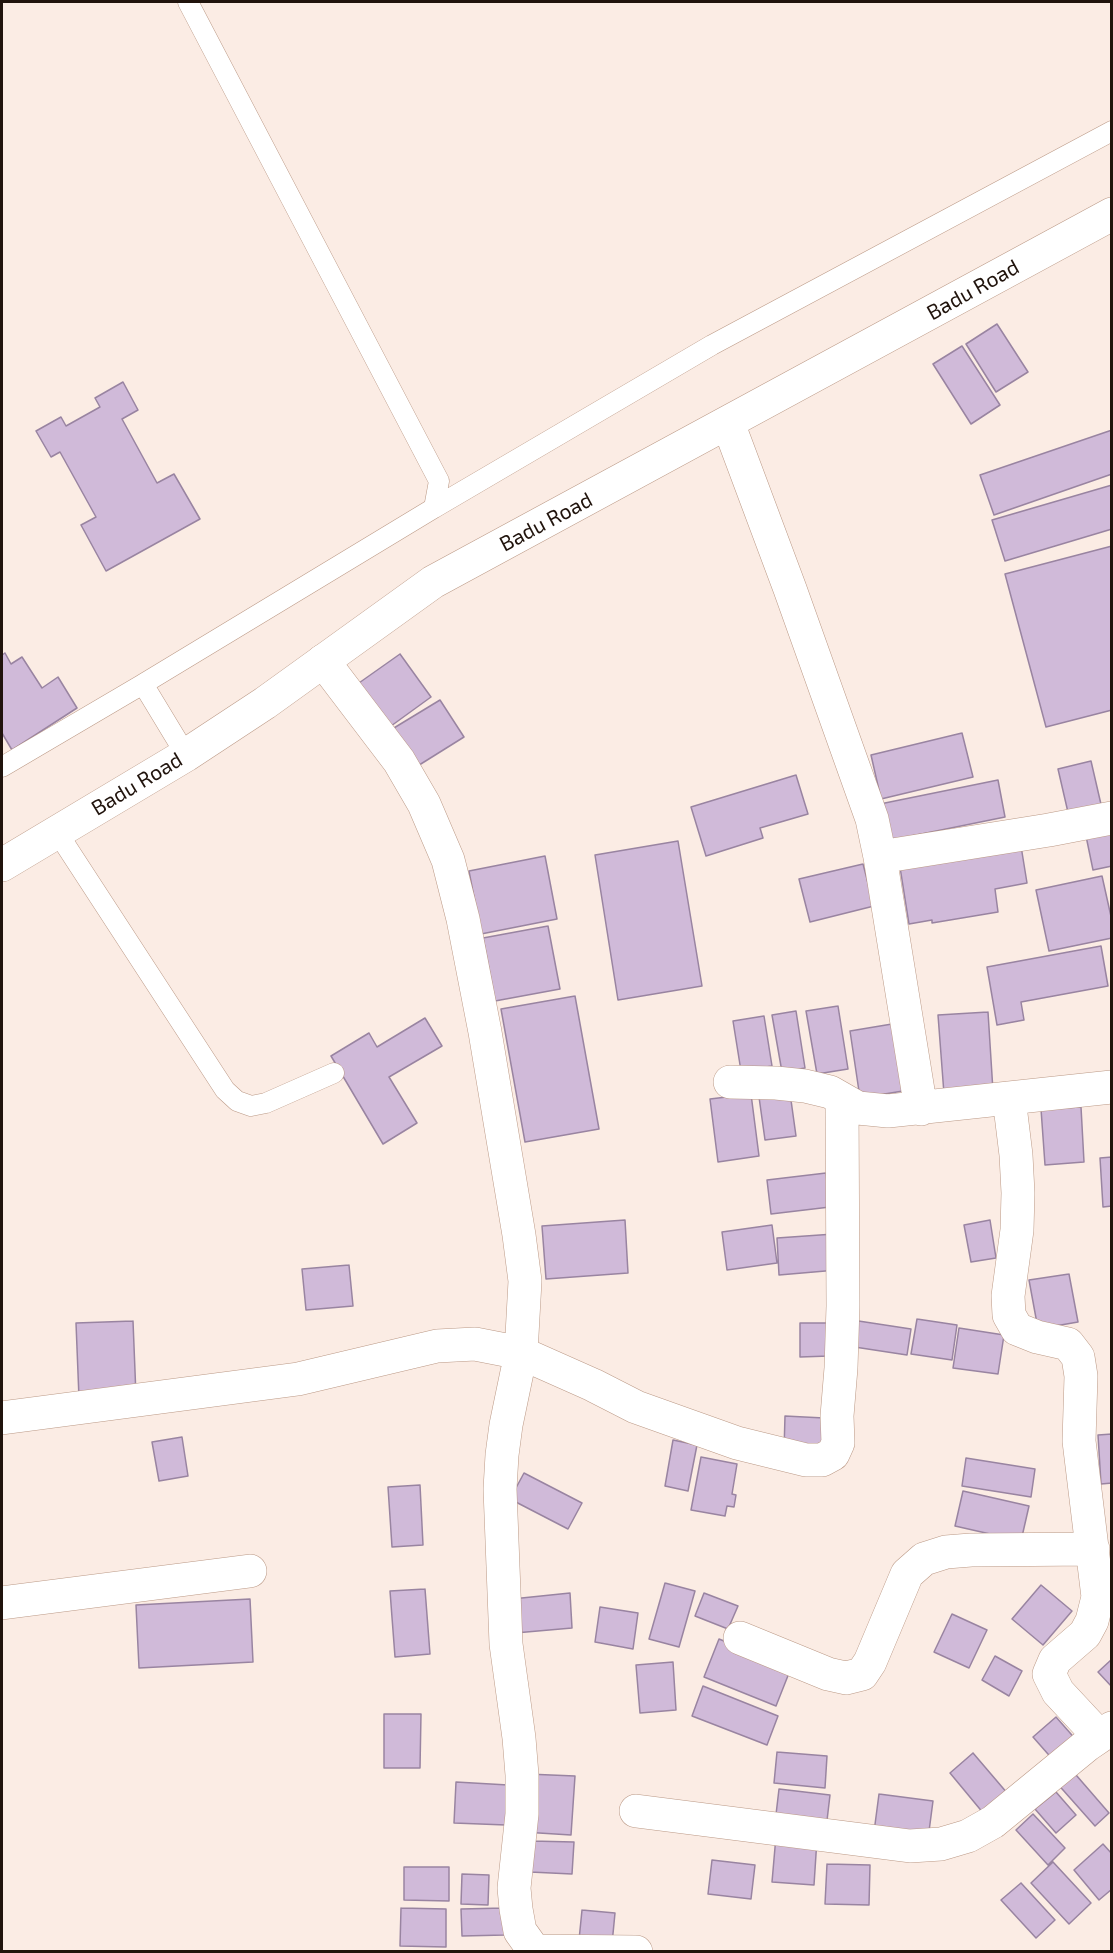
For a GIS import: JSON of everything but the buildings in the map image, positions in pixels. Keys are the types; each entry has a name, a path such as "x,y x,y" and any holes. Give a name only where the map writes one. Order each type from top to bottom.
{"street":[{"name":"Badu Road","path":"2,865 186,755 265,703 433,582 1112,214"},
{"path":"728,423 872,819 921,1109"},
{"path":"323,661 399,761 424,804 448,860 485,1032 524,1269 521,1353 506,1425 500,1489 506,1644 522,1775 522,1814 514,1888 520,1931 535,1951 636,1952"},
{"path":"880,857 1112,818"},
{"path":"729,1082 805,1086 830,1092 858,1108 888,1111 1112,1087"},
{"path":"636,1811 910,1846 941,1844 968,1836 993,1822 1106,1732 1058,1692 1050,1674 1055,1660 1085,1634 1092,1622 1098,1597 1079,1441 1081,1376 1078,1357 1068,1344 1037,1337 1017,1329 1009,1315 1008,1296 1017,1230 1018,1193 1009,1098"},
{"path":"2,1418 298,1379 437,1346 475,1344 521,1353 636,1407 737,1443 806,1460 822,1460 833,1454 838,1443 837,1416 843,1306 842,1099"},
{"path":"740,1638 828,1674 846,1678 862,1674 870,1662 907,1574 924,1559 946,1552 971,1550 1093,1549"},
{"path":"2,1603 250,1571"}],"lane":[{"path":"188,2 439,482 434,508"},
{"path":"2,767 434,508 712,345 1112,131"},
{"path":"143,684 186,755"},
{"path":"57,832 225,1090 237,1101 251,1106 266,1103 334,1073"}]}
